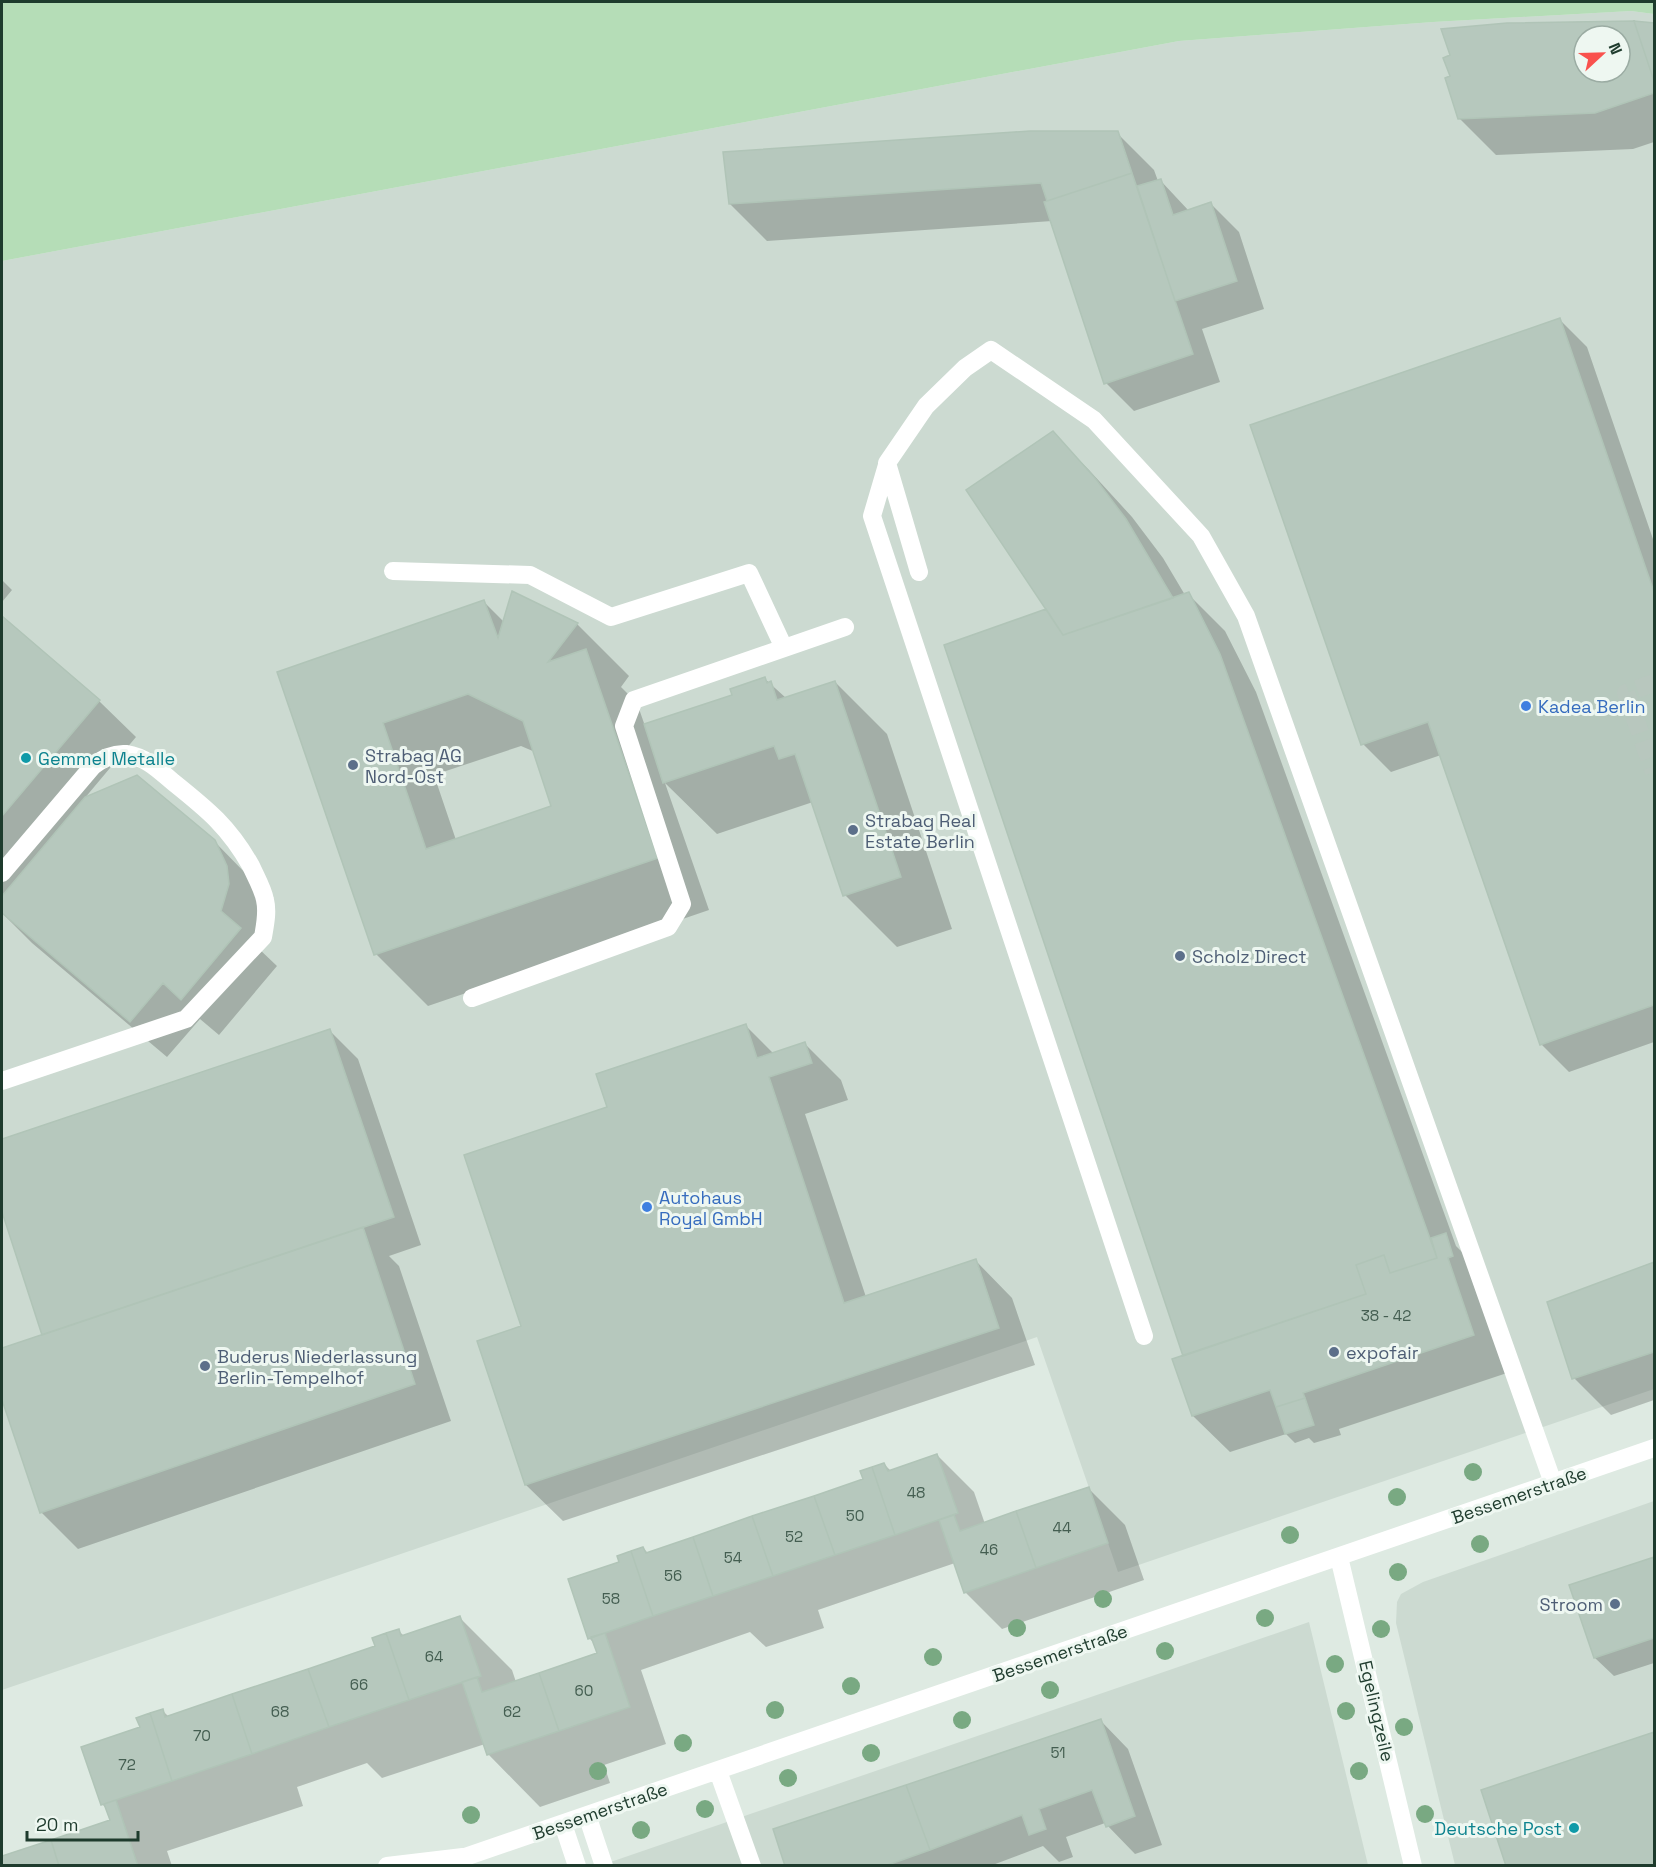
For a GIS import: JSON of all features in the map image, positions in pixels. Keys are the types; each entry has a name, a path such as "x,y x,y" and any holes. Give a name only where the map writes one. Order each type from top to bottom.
{"street":[{"path":"1144,1336 872,516 887,463 926,406 965,368 991,350 1094,420 1201,536 1246,616 1553,1483"},
{"path":"887,463 919,572"},
{"path":"393,571 530,575 611,617 749,573 784,648"},
{"path":"472,998 668,927 682,904 624,726 634,700 845,627"},
{"path":"2,873 93,766 108,756 126,754 146,760 221,822 242,851 257,879 266,901 266,920 263,937 186,1019 2,1081"},
{"name":"Bessemerstraße","path":"387,1866 457,1861 1654,1448"},
{"name":"Egelingzeile","path":"1340,1557 1413,1866"},
{"path":"718,1770 752,1866"},
{"path":"587,1815 604,1866"},
{"path":"563,1824 577,1866"}],"shaded area":[{"path":"1631,11 1654,14 1654,1389 1118,1572 1037,1337 2,1690 2,261 1179,41 1433,22"},
{"path":"1654,1501 1654,1865 1455,1865 1396,1623 1397,1602 1401,1594 1423,1582"},
{"path":"1309,1622 1368,1865 599,1866"}],"green space":[{"path":"2,2 1654,2 1654,14 1631,11 1433,22 1179,41 2,261"}],"building":[{"path":"1634,21 1654,81 1654,93 1595,113 1458,119 1445,78 1450,76 1443,58 1450,55 1441,29 1507,23"},
{"path":"1634,21 1654,23 1654,81"},
{"path":"1030,131 1118,131 1132,173 1047,201 1041,183 729,204 723,152"},
{"path":"1132,173 1193,354 1104,384 1044,202"},
{"path":"1161,179 1173,215 1211,202 1237,281 1175,301 1137,186"},
{"path":"1560,318 1654,592 1654,1005 1540,1045 1428,722 1361,745 1250,425"},
{"path":"1053,431 1095,478 1126,519 1173,598 1063,635 966,490"},
{"name":"Strabag AG Nord-Ost","path":"512,591 578,623 548,662 586,649 658,858 374,955 277,672 484,600 498,638","holes":["468,694 523,721 551,806 426,849 383,723"]},
{"path":"1189,592 1220,654 1437,1258 1390,1273 1384,1255 1356,1265 1366,1294 1183,1356 944,645 1046,609 1063,635"},
{"name":"Gemmel Metalle","path":"2,616 100,700 2,816"},
{"name":"Strabag Real Estate Berlin","path":"765,677 767,683 771,681 777,700 835,681 901,877 843,896 795,754 779,759 774,746 663,783 644,724 732,695 730,689"},
{"path":"137,775 215,840 227,866 229,884 221,911 241,928 181,1000 163,983 130,1022 2,913 2,896 85,797"},
{"name":"Autohaus Royal GmbH","path":"746,1024 757,1058 805,1042 812,1063 769,1077 844,1303 976,1259 999,1328 525,1485 477,1341 521,1326 464,1155 607,1107 596,1074"},
{"path":"330,1029 394,1217 42,1335 2,1212 2,1139"},
{"name":"Buderus Niederlassung Berlin-Tempelhof","path":"363,1227 415,1384 40,1513 2,1400 2,1348"},
{"path":"1446,1233 1453,1256 1448,1258 1474,1335 1303,1393 1305,1398 1276,1407 1270,1390 1192,1416 1172,1359 1366,1294 1356,1265 1384,1255 1390,1273 1437,1258 1431,1238"},
{"path":"1654,1262 1654,1352 1572,1379 1547,1302"},
{"path":"1305,1398 1314,1425 1285,1434 1276,1407"},
{"path":"937,1454 958,1513 895,1535 872,1467 884,1463 888,1471"},
{"path":"872,1467 895,1535 835,1555 814,1496 863,1479 860,1471"},
{"path":"1089,1487 1108,1543 1036,1568 1016,1511"},
{"path":"814,1496 835,1555 773,1576 752,1516"},
{"path":"1016,1511 1036,1568 964,1593 939,1520 954,1515 960,1531"},
{"path":"752,1516 773,1576 713,1596 693,1537"},
{"path":"693,1537 713,1596 653,1616 631,1551 643,1547 646,1553"},
{"path":"631,1551 653,1616 588,1639 568,1579 619,1562 617,1556"},
{"name":"Stroom","path":"1654,1557 1654,1638 1594,1658 1569,1585"},
{"path":"460,1616 481,1676 409,1700 386,1633 399,1629 401,1636"},
{"path":"386,1633 409,1700 329,1727 308,1669 375,1646 372,1638"},
{"path":"605,1633 630,1707 559,1731 539,1673 597,1653 591,1637"},
{"path":"308,1669 329,1727 252,1754 232,1694"},
{"path":"539,1673 559,1731 487,1755 462,1682 477,1677 482,1692"},
{"path":"232,1694 252,1754 172,1781 150,1713 163,1709 165,1717"},
{"path":"150,1713 172,1781 101,1805 81,1747 140,1727 136,1718"},
{"path":"1101,1719 1135,1816 1106,1827 1092,1790 1039,1809 1046,1829 1029,1835 1022,1815 930,1850 906,1785"},
{"name":"Deutsche Post","path":"1654,1732 1654,1866 1506,1866 1481,1790"},
{"path":"906,1785 930,1850 885,1866 785,1866 773,1829"},
{"path":"116,1800 138,1866 59,1866 51,1840 110,1820 104,1804"},
{"path":"51,1840 59,1866 2,1866 2,1856"}],"tunnel":[{"path":"1654,683 1626,693 1654,772"}],"place":[{"name":"Kadea Berlin","path":"1526,706"},
{"name":"Gemmel Metalle","path":"26,758"},
{"name":"Strabag AG Nord-Ost","path":"353,765"},
{"name":"Strabag Real Estate Berlin","path":"853,830"},
{"name":"Scholz Direct","path":"1180,956"},
{"name":"Autohaus Royal GmbH","path":"647,1207"},
{"name":"expofair","path":"1334,1352"},
{"name":"Buderus Niederlassung Berlin-Tempelhof","path":"205,1366"},
{"name":"Stroom","path":"1615,1604"},
{"name":"Deutsche Post","path":"1574,1828"}]}
